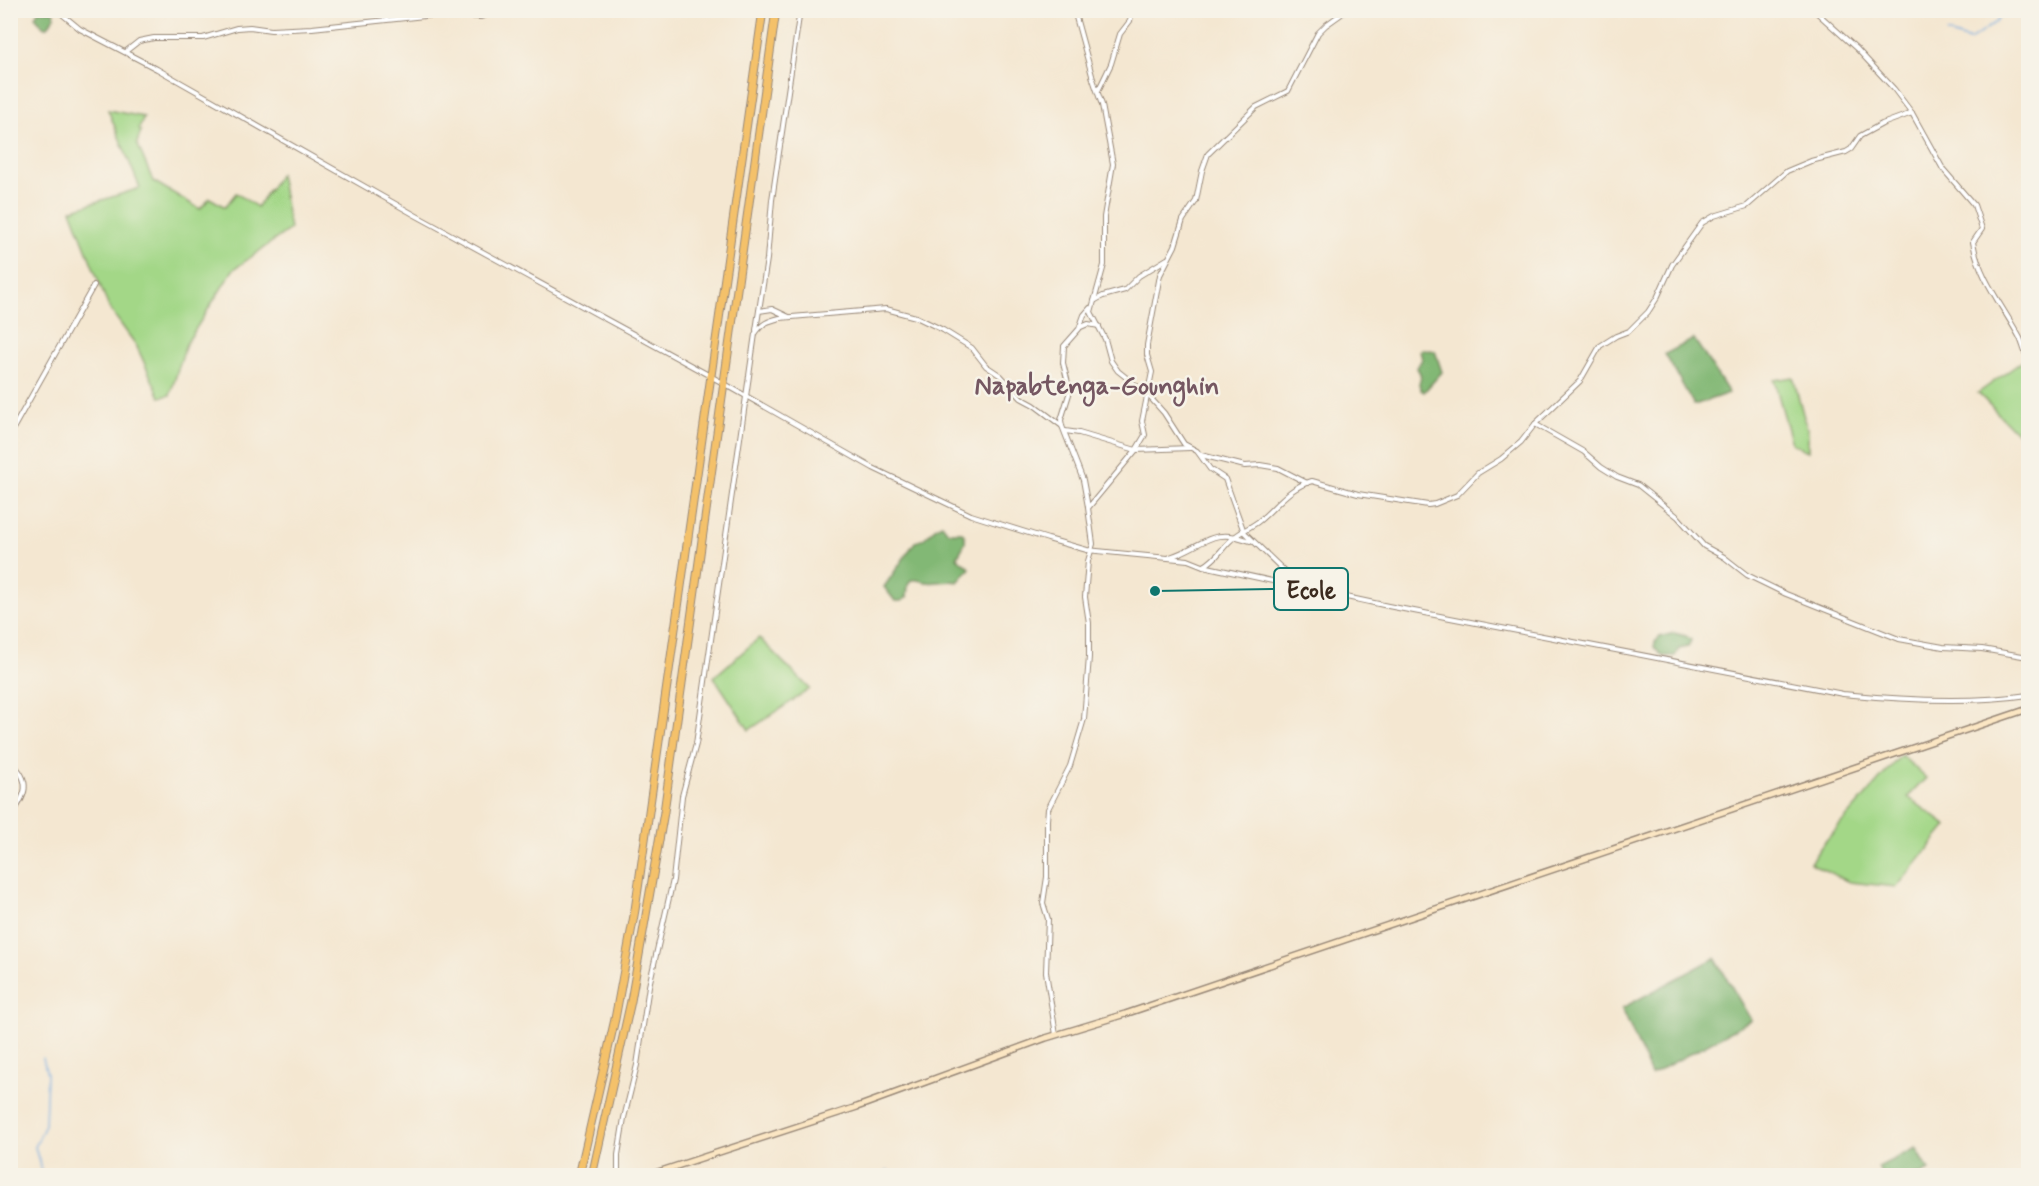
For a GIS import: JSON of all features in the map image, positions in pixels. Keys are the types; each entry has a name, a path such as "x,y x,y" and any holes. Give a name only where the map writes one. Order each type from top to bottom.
{"highway":[{"path":"579,1176 615,1019 635,910 763,10"},
{"path":"592,1176 632,1001 664,812 776,10"}],"street":[{"path":"57,10 80,29 415,215 711,376 873,468 971,515 1092,550 1188,560 1203,566 1399,608 1843,694 1892,699 2000,699 2028,695"},
{"path":"125,52 139,40 203,38 237,28 271,30 442,15 481,17 502,10"},
{"path":"618,1176 618,1155 624,1118 637,1065 649,986 673,880 682,796 696,744 767,258 772,200 800,10"},
{"path":"1074,10 1103,111 1113,164 1104,217 1104,265 1094,301 1084,315 1079,328"},
{"path":"1097,91 1111,64 1120,34 1130,21 1132,10"},
{"path":"1088,508 1136,450 1145,435 1142,421 1152,372 1147,355 1160,275 1175,246 1183,220 1197,201 1202,171 1211,150 1256,107 1288,91 1318,33 1347,10"},
{"path":"1814,10 1857,49 1894,89 1912,113 1943,169 1974,205 1982,229 1973,242 1974,250 2028,360"},
{"path":"1203,566 1218,556 1236,535 1259,520 1290,490 1312,481 1358,494 1435,504 1457,495 1478,473 1501,459 1521,442 1535,424 1580,381 1600,346 1629,331 1648,312 1676,259 1702,223 1714,216 1748,206 1787,171 1811,161 1846,152 1851,149 1857,139 1867,132 1892,119 1912,113"},
{"path":"1094,301 1125,290 1139,276 1168,259"},
{"path":"10,434 94,285"},
{"path":"1091,308 1118,371 1147,394 1164,413 1184,444 1200,455 1210,469 1225,480 1243,531 1301,587"},
{"path":"759,311 772,309 790,317"},
{"path":"755,334 766,322 841,311 886,309 916,316 972,348 986,366 1001,376 1021,398 1062,426"},
{"path":"1056,1035 1046,972 1048,920 1043,903 1047,878 1047,820 1048,809 1070,766 1083,719 1089,657 1089,623 1085,597 1088,561 1093,544 1083,480 1061,420 1070,391 1062,351 1065,342 1079,328 1088,324 1099,327"},
{"path":"1535,424 1584,452 1601,467 1638,485 1678,517 1704,546 1724,557 1748,575 1786,594 1899,639 1943,647 1982,649 2028,657"},
{"path":"1065,431 1136,450 1190,448"},
{"path":"1200,455 1245,466 1260,465 1278,468 1307,483"},
{"path":"1169,557 1221,534 1236,535 1253,542"},
{"path":"646,1176 857,1107 1056,1035 1125,1014 2028,709"},
{"path":"10,761 21,772 26,789 10,817"}],"green space":[{"path":"38,11 54,13 48,27 44,27 35,17"},
{"path":"108,110 144,117 137,143 153,181 200,209 210,198 225,207 236,193 257,207 280,174 290,229 233,270 186,344 170,395 160,397 136,345 109,308 71,210 140,188"},
{"path":"1694,339 1729,393 1694,405 1665,354"},
{"path":"1422,349 1435,351 1442,372 1424,392 1419,384 1421,376 1417,368 1422,359 1420,351"},
{"path":"2027,358 2028,437 2024,440 1978,393"},
{"path":"1793,377 1808,432 1808,451 1792,444 1774,380"},
{"path":"942,524 948,532 962,532 965,542 957,558 970,568 958,582 911,580 907,597 902,601 895,601 884,587 915,542 920,541"},
{"path":"1674,633 1691,640 1688,647 1679,649 1675,656 1662,656 1654,647 1655,642 1660,637"},
{"path":"759,638 810,689 749,730 714,677"},
{"path":"1901,755 1926,778 1908,797 1947,826 1897,887 1849,882 1810,863 1823,844"},
{"path":"1715,958 1751,1020 1651,1075 1622,1008"},
{"path":"1916,1148 1929,1170 1920,1175 1882,1175 1878,1167"}],"waterway":[{"path":"1947,33 1970,40 1995,23 2005,10"},
{"path":"43,1058 47,1074 45,1125 35,1147 43,1176"},
{"path":"887,1170 893,1176"}],"place":[{"name":"Ecole","path":"1155,591"}],"district":[{"name":"Napabtenga-Gounghin","path":"1097,387"}]}
